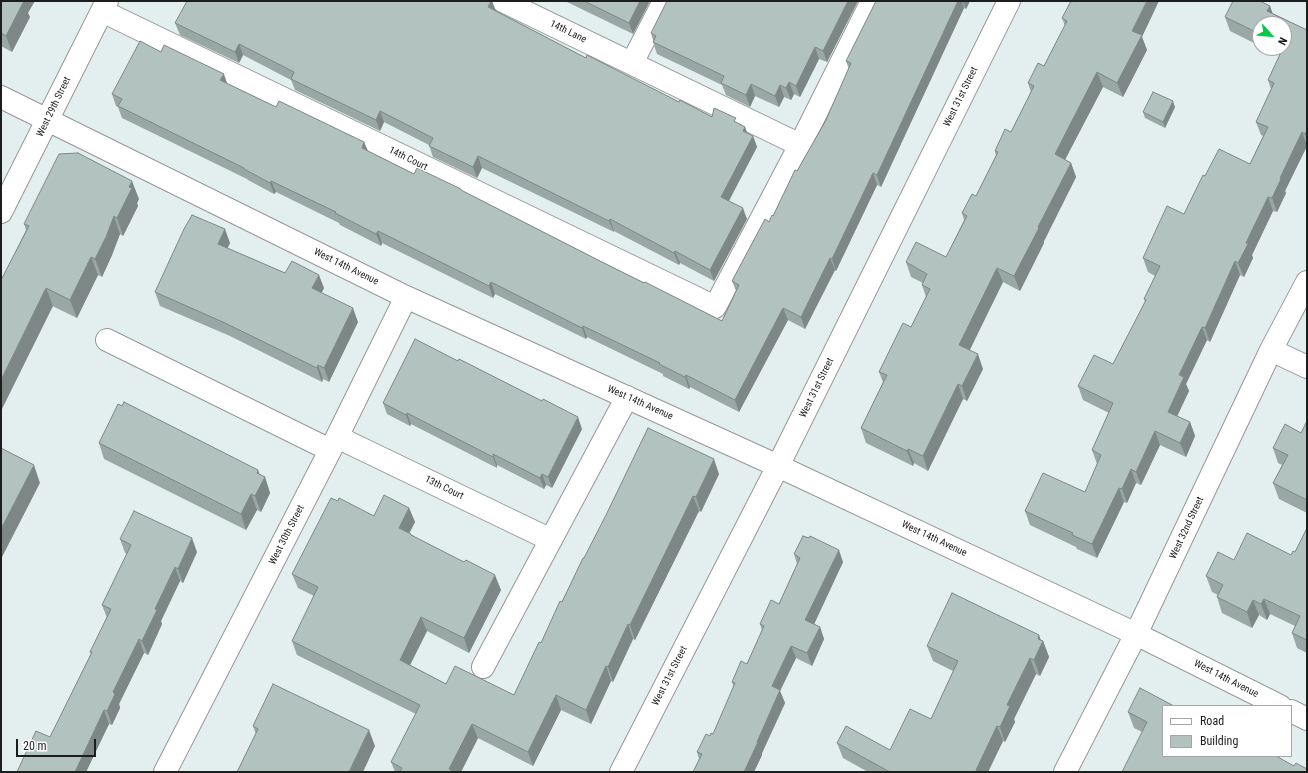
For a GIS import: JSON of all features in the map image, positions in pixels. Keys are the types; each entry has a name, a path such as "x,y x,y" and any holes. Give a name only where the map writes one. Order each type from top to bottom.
{"street":[{"name":"14th Lane","path":"503,1 800,145"},
{"path":"632,63 664,1"},
{"path":"800,145 872,1"},
{"name":"West 31st Street","path":"621,772 778,466 1009,1"},
{"name":"14th Court","path":"104,6 715,306 800,145"},
{"name":"West 29th Street","path":"1,212 104,6"},
{"name":"West 14th Avenue","path":"1,98 406,297 778,466 1136,634 1278,705"},
{"name":"West 32nd Street","path":"1065,772 1136,634 1271,350 1307,282"},
{"name":"West 30th Street","path":"165,772 334,443 406,297"},
{"name":"13th Court","path":"107,340 551,540"},
{"path":"1271,350 1307,367"},
{"path":"483,667 627,397"},
{"path":"1292,712 1307,720"}],"building":[{"path":"1,1 24,1 6,36 1,33"},
{"path":"187,1 491,1 488,7 586,58 587,55 679,102 680,100 712,117 714,108 736,118 734,121 745,127 743,131 753,136 721,197 743,208 710,270 675,251 674,253 610,219 609,221 478,156 473,167 429,146 433,138 380,111 376,120 291,79 294,72 239,44 235,52 175,23"},
{"path":"584,1 640,1 629,23"},
{"path":"667,1 848,1 823,51 815,47 796,86 789,82 786,88 780,85 775,96 751,84 746,95 721,83 724,76 653,42 656,36 651,33"},
{"path":"876,1 958,1 877,175 873,173 832,259 830,258 801,317 783,308 735,400 686,375 685,377 659,364 660,363 583,326 582,328 491,282 489,286 378,231 376,234 335,213 336,212 271,181 270,183 244,168 118,106 122,99 112,94 140,41 161,52 164,45 224,74 220,80 276,107 279,101 364,142 362,148 414,174 417,168 461,189 598,260 722,321 739,285 732,281 765,219 769,222 772,215 773,216 795,170 797,171 826,120 851,63 846,61"},
{"path":"1071,1 1147,1 1132,31 1142,35 1117,83 1097,72 1055,154 1071,163 1038,227 1039,228 1014,276 997,268 959,345 978,354 962,386 958,384 923,456 908,449 907,451 861,428 887,375 879,372 903,323 911,327 930,289 922,285 927,274 906,262 916,242 946,257 967,216 962,213 972,194 976,196 998,152 995,151 1005,129 1011,132 1034,86 1028,83 1038,63 1044,66 1067,21 1062,18"},
{"path":"1233,1 1260,1 1270,6 1267,11 1278,16 1252,16 1252,30 1225,17"},
{"path":"1292,23 1307,30 1307,130 1305,134 1302,132 1272,198 1268,197 1246,243 1248,244 1238,263 1235,261 1205,328 1202,327 1179,375 1184,377 1168,412 1190,422 1180,443 1155,431 1136,472 1131,469 1122,489 1119,488 1092,544 1072,535 1073,533 1025,511 1043,473 1085,492 1101,455 1092,450 1113,403 1078,386 1094,355 1113,364 1146,300 1144,299 1160,266 1143,258 1167,206 1184,214 1203,175 1205,176 1219,149 1250,164 1268,127 1256,122 1274,83 1268,80 1279,56 1292,56"},
{"path":"1153,92 1173,101 1163,122 1143,112"},
{"path":"78,153 132,181 129,187 132,188 117,218 114,216 95,259 91,257 70,300 46,288 1,380 1,280 29,226 24,224 59,154"},
{"path":"192,215 225,229 218,244 285,273 292,261 319,275 312,288 353,308 324,368 318,365 317,368 225,323 155,292"},
{"path":"415,339 458,361 459,359 542,401 543,399 578,417 548,477 542,474 540,478 493,454 493,457 407,413 406,415 383,403"},
{"path":"124,402 258,470 257,473 265,477 255,496 251,494 241,514 99,443 118,404 122,406"},
{"path":"1307,421 1307,500 1273,483 1288,455 1273,448 1285,424 1301,433"},
{"path":"648,428 714,459 696,497 693,496 630,625 628,624 608,667 606,666 586,710 556,695 528,752 472,724 449,769 454,772 400,772 402,768 391,762 420,705 292,641 318,587 292,574 331,498 338,501 339,498 374,516 384,495 409,508 399,528 464,562 466,560 495,575 464,638 421,617 400,660 446,684 455,666 514,695 539,642 541,643 560,601 562,602 606,515"},
{"path":"1,448 34,465 1,529"},
{"path":"134,511 192,538 178,569 175,567 142,641 139,639 113,692 115,694 107,711 104,710 75,772 17,772 36,731 50,737 92,652 90,652 111,609 102,605 131,545 120,539"},
{"path":"1307,528 1307,640 1292,633 1300,616 1264,599 1261,604 1253,600 1247,612 1217,597 1223,585 1206,576 1218,552 1234,560 1247,533 1291,555 1293,551 1295,552"},
{"path":"803,536 809,538 810,536 839,550 805,620 820,627 807,653 791,646 772,686 780,690 744,772 693,772 702,754 697,752 706,734 710,736 711,733 713,734 735,683 732,682 741,661 747,664 764,626 760,624 771,600 779,604 800,558 794,554"},
{"path":"952,593 1039,635 1038,639 1043,641 1034,660 1030,658 1007,705 1010,706 1000,727 997,726 976,770 978,772 890,772 837,743 846,726 890,750 910,709 931,719 958,661 927,646"},
{"path":"273,684 369,730 349,772 237,772 258,729 253,726"},
{"path":"1140,688 1172,705 1162,705 1162,757 1278,757 1294,766 1296,763 1307,769 1307,772 1122,772 1147,722 1128,712"}]}
